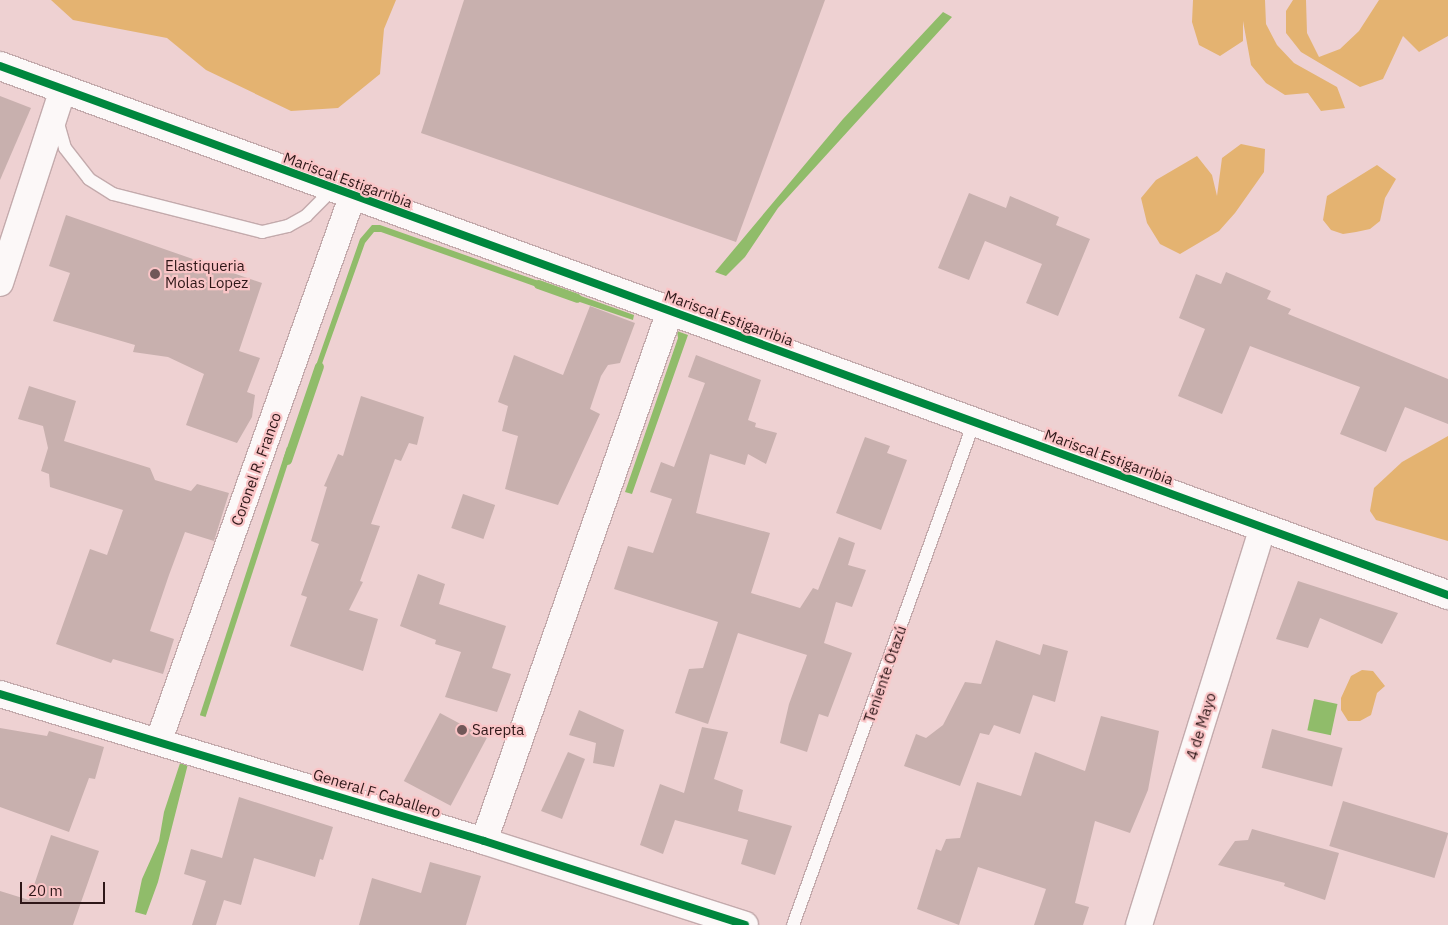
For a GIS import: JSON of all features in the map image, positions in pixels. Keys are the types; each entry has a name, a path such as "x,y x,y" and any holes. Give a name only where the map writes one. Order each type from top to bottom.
{"street":[{"name":"Mariscal Estigarribia","path":"0,66 342,193 1448,595"},
{"path":"0,283 63,89"},
{"name":"Coronel R. Franco","path":"159,740 342,193"},
{"path":"484,841 670,311"},
{"name":"4 de Mayo","path":"1139,925 1263,528"},
{"name":"General F Caballero","path":"0,694 159,740 484,841 745,925"}],"lane":[{"path":"56,114 65,148 89,179 113,194 262,232 288,226 342,193"},
{"name":"Teniente Otazú","path":"793,925 974,422"}],"shaded area":[{"path":"51,0 396,0 384,29 380,74 338,108 291,111 206,70 167,38 73,20"},
{"path":"1193,0 1265,0 1266,24 1277,45 1294,63 1337,87 1345,108 1321,111 1308,93 1285,95 1266,83 1251,65 1243,21 1243,41 1220,56 1199,45 1192,22"},
{"path":"1293,0 1306,0 1307,33 1319,57 1340,49 1359,31 1379,0 1448,0 1448,36 1419,52 1403,36 1383,79 1360,87 1301,52 1286,33 1286,11"},
{"path":"943,12 952,17 778,208 745,257 726,276 715,272 843,119"},
{"path":"1241,144 1265,149 1264,172 1235,213 1219,231 1180,254 1160,244 1147,223 1141,198 1156,180 1197,156 1212,175 1217,196 1222,158"},
{"path":"1377,165 1396,179 1385,198 1380,221 1370,229 1356,232 1343,234 1331,230 1323,220 1327,196"},
{"path":"372,225 380,225 550,285 548,291 381,232 374,232 365,243 318,375 313,374 360,239"},
{"path":"567,291 634,315 633,320 565,297"},
{"path":"677,331 688,335 632,494 625,492 678,338"},
{"path":"1448,436 1448,541 1376,520 1370,511 1374,488 1402,462"},
{"path":"287,447 293,449 206,717 200,715"},
{"path":"1362,670 1373,671 1385,686 1377,693 1371,715 1360,721 1348,721 1341,710 1341,698 1351,676"},
{"path":"1314,699 1337,704 1331,735 1307,730"},
{"path":"183,754 190,756 158,882 146,915 135,912 142,879 159,841 164,812"}],"building":[{"path":"464,0 825,0 736,242 421,133"},
{"path":"0,96 31,108 0,180"},
{"path":"969,193 1006,208 1010,196 1059,217 1056,225 1090,239 1058,316 1026,303 1042,264 985,241 969,280 938,268"},
{"path":"66,215 262,283 239,351 260,358 247,392 255,395 252,417 237,443 186,425 204,374 168,357 133,352 135,345 53,321 70,273 49,266"},
{"path":"1226,272 1271,291 1267,299 1291,309 1288,314 1448,379 1448,424 1405,407 1386,452 1340,434 1360,387 1250,346 1222,414 1178,396 1205,329 1179,318 1196,274 1221,284"},
{"path":"590,306 635,323 620,363 608,365 601,376 590,409 600,414 558,505 505,489 518,436 502,431 508,406 498,402 514,355 563,375"},
{"path":"696,355 761,380 748,420 756,423 755,427 777,433 766,464 748,454 745,465 710,454 696,513 770,533 751,593 800,608 813,588 818,590 839,537 855,543 848,565 866,570 852,607 836,602 824,643 852,653 828,717 819,714 807,752 780,743 789,704 807,655 738,633 708,724 675,713 689,669 703,668 718,622 614,589 628,546 653,553 672,499 650,492 661,462 674,467 705,383 688,377"},
{"path":"29,386 76,401 64,441 150,468 155,480 191,491 197,484 229,493 214,541 185,532 169,575 150,631 174,639 163,674 113,659 111,663 56,644 90,549 107,555 123,510 50,487 49,474 41,471 48,448 43,426 18,419"},
{"path":"361,396 424,417 417,445 409,443 401,461 395,459 371,524 380,526 360,581 363,582 349,610 378,619 363,671 290,646 307,597 301,595 319,544 311,541 327,487 324,486 338,454 343,456"},
{"path":"865,437 890,446 887,453 907,460 881,530 836,513"},
{"path":"463,494 495,505 483,539 451,528"},
{"path":"418,574 445,584 439,604 506,626 492,668 511,674 497,712 445,697 461,652 435,644 436,640 400,626"},
{"path":"1298,581 1398,613 1382,644 1320,618 1308,648 1276,639"},
{"path":"996,640 1040,655 1043,644 1068,651 1055,702 1033,695 1020,734 994,725 989,735 980,733 960,786 904,766 916,734 926,738 943,725 965,682 981,684"},
{"path":"579,710 624,730 614,767 593,763 596,743 569,735"},
{"path":"440,713 487,738 451,806 404,781"},
{"path":"1101,716 1159,731 1148,790 1130,833 1095,821 1075,903 1089,907 1083,925 1034,925 1046,889 978,867 959,925 917,909 936,849 941,851 946,839 960,838 977,782 1021,796 1035,752 1085,771"},
{"path":"702,727 728,732 714,779 743,790 738,811 792,826 775,875 741,864 748,840 675,820 663,854 640,845 660,784 684,793"},
{"path":"0,728 47,736 49,731 104,747 95,779 89,778 69,832 0,807"},
{"path":"1272,729 1343,748 1332,787 1262,768"},
{"path":"568,752 585,759 562,819 541,811"},
{"path":"239,797 333,827 323,860 320,859 315,877 254,858 241,905 224,900 216,925 192,925 206,881 184,874 191,849 222,858"},
{"path":"1343,801 1448,833 1434,878 1329,846"},
{"path":"1252,829 1339,853 1325,900 1284,886 1285,883 1218,865 1235,841 1248,840"},
{"path":"51,835 99,851 73,925 0,925 0,891 29,900"},
{"path":"430,862 481,876 466,925 359,925 372,878 421,893"}],"waterway":[{"path":"538,284 577,298"},
{"path":"287,460 319,366"}],"cycle path":[{"path":"0,66 1448,595"},
{"path":"0,694 484,841 745,925"}],"place":[{"name":"Elastiqueria Molas Lopez","path":"155,274"},
{"name":"Sarepta","path":"462,730"}]}
